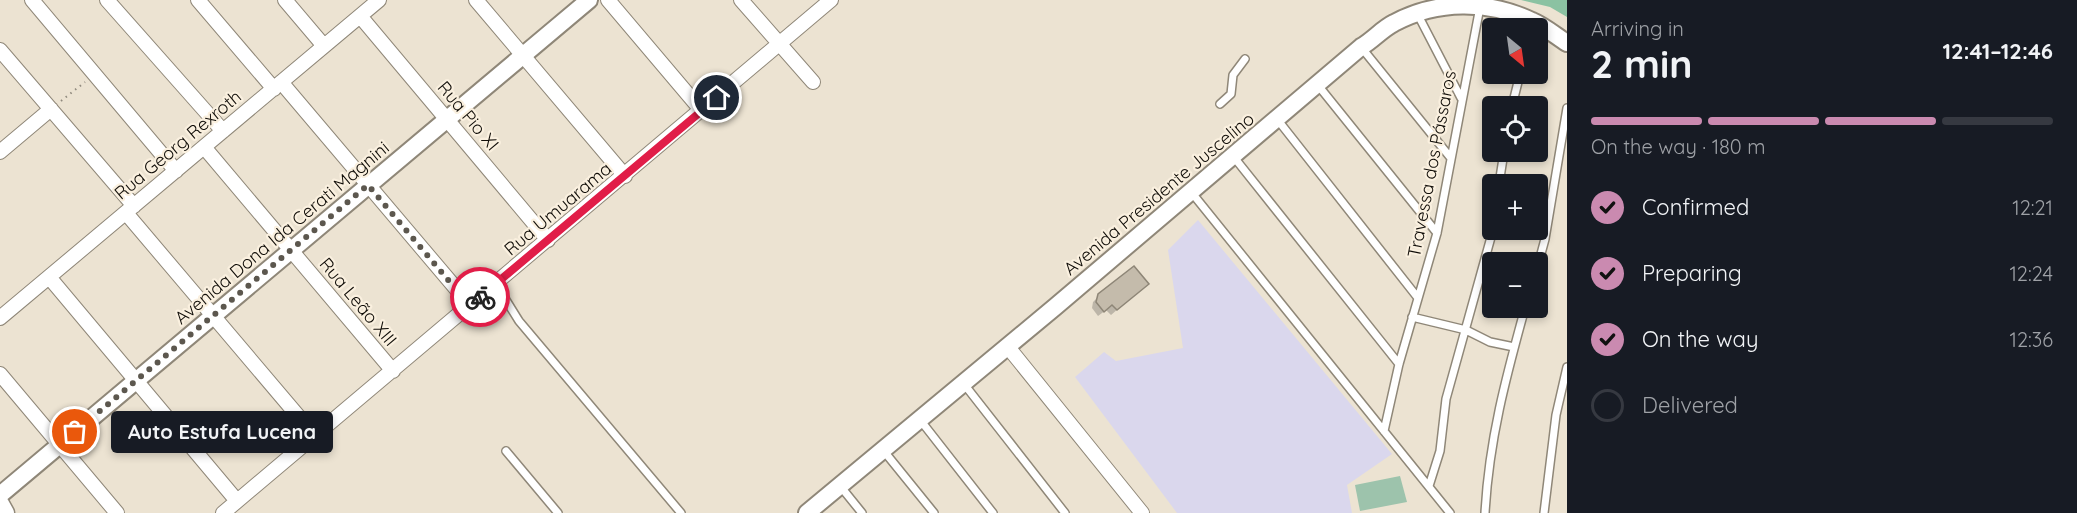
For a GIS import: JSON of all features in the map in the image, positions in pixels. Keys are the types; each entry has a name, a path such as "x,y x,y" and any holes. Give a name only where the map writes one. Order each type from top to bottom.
{"main road":[{"path":"0,504 5,513"}],"street":[{"path":"32,0 176,171"},
{"path":"107,0 223,131"},
{"path":"198,0 368,185 470,306"},
{"path":"285,0 324,46"},
{"path":"476,0 625,176"},
{"name":"Avenida Dona Ida Cerati Magnini","path":"0,495 589,0"},
{"path":"608,0 702,111"},
{"path":"741,0 813,82"},
{"name":"Rua Umuarama","path":"223,513 831,0"},
{"name":"Rua Georg Rexroth","path":"0,318 360,16 374,1"},
{"name":"Avenida Presidente Juscelino","path":"807,513 1008,347 1361,47 1393,23 1425,9 1458,4 1499,9 1518,18"},
{"name":"Rua Pio XI","path":"360,16 548,240"},
{"name":"Avenida Presidente Juscelino","path":"1548,33 1567,43"},
{"path":"0,50 51,109 213,316 315,436"},
{"path":"0,152 51,109"},
{"name":"Rua Leão XIII","path":"204,147 393,370"},
{"path":"49,278 237,501"},
{"path":"1008,347 1142,513"},
{"path":"0,374 117,513"}],"lane":[{"name":"Travessa dos Pássaros","path":"1384,431 1399,363 1437,233 1480,7"},
{"path":"1417,13 1461,98"},
{"path":"1361,47 1450,157"},
{"path":"1220,104 1231,94 1233,75 1245,59"},
{"path":"1317,84 1437,233"},
{"path":"1542,252 1567,108"},
{"path":"1276,119 1418,297"},
{"path":"1233,156 1399,363"},
{"path":"1191,192 1450,513"},
{"path":"1429,486 1440,451 1446,399 1490,240"},
{"path":"495,284 519,321 681,513"},
{"path":"1412,317 1466,330 1490,342 1514,347"},
{"path":"1485,513 1487,471 1498,405 1523,318"},
{"path":"1544,513 1556,415 1567,367"},
{"path":"964,384 1065,513"},
{"path":"920,420 993,513"},
{"path":"883,450 934,513"},
{"path":"506,451 558,513"},
{"path":"840,486 862,513"}],"path":[{"path":"51,109 94,75"}],"shaded area":[{"path":"1198,220 1392,454 1347,485 1352,513 1177,513 1075,377 1104,352 1116,361 1183,348 1168,250"}],"green space":[{"path":"1521,0 1567,0 1567,17 1550,7"},
{"path":"1400,476 1407,502 1360,511 1355,485"}],"building":[{"path":"1134,266 1149,284 1117,310 1112,305 1104,312 1096,302 1098,294"}],"way so far":[{"path":"75,432 368,185 470,306 480,297"}],"place":[{"name":"Auto Estufa Lucena","path":"75,432"}],"route":[{"path":"480,297 717,98"}]}
